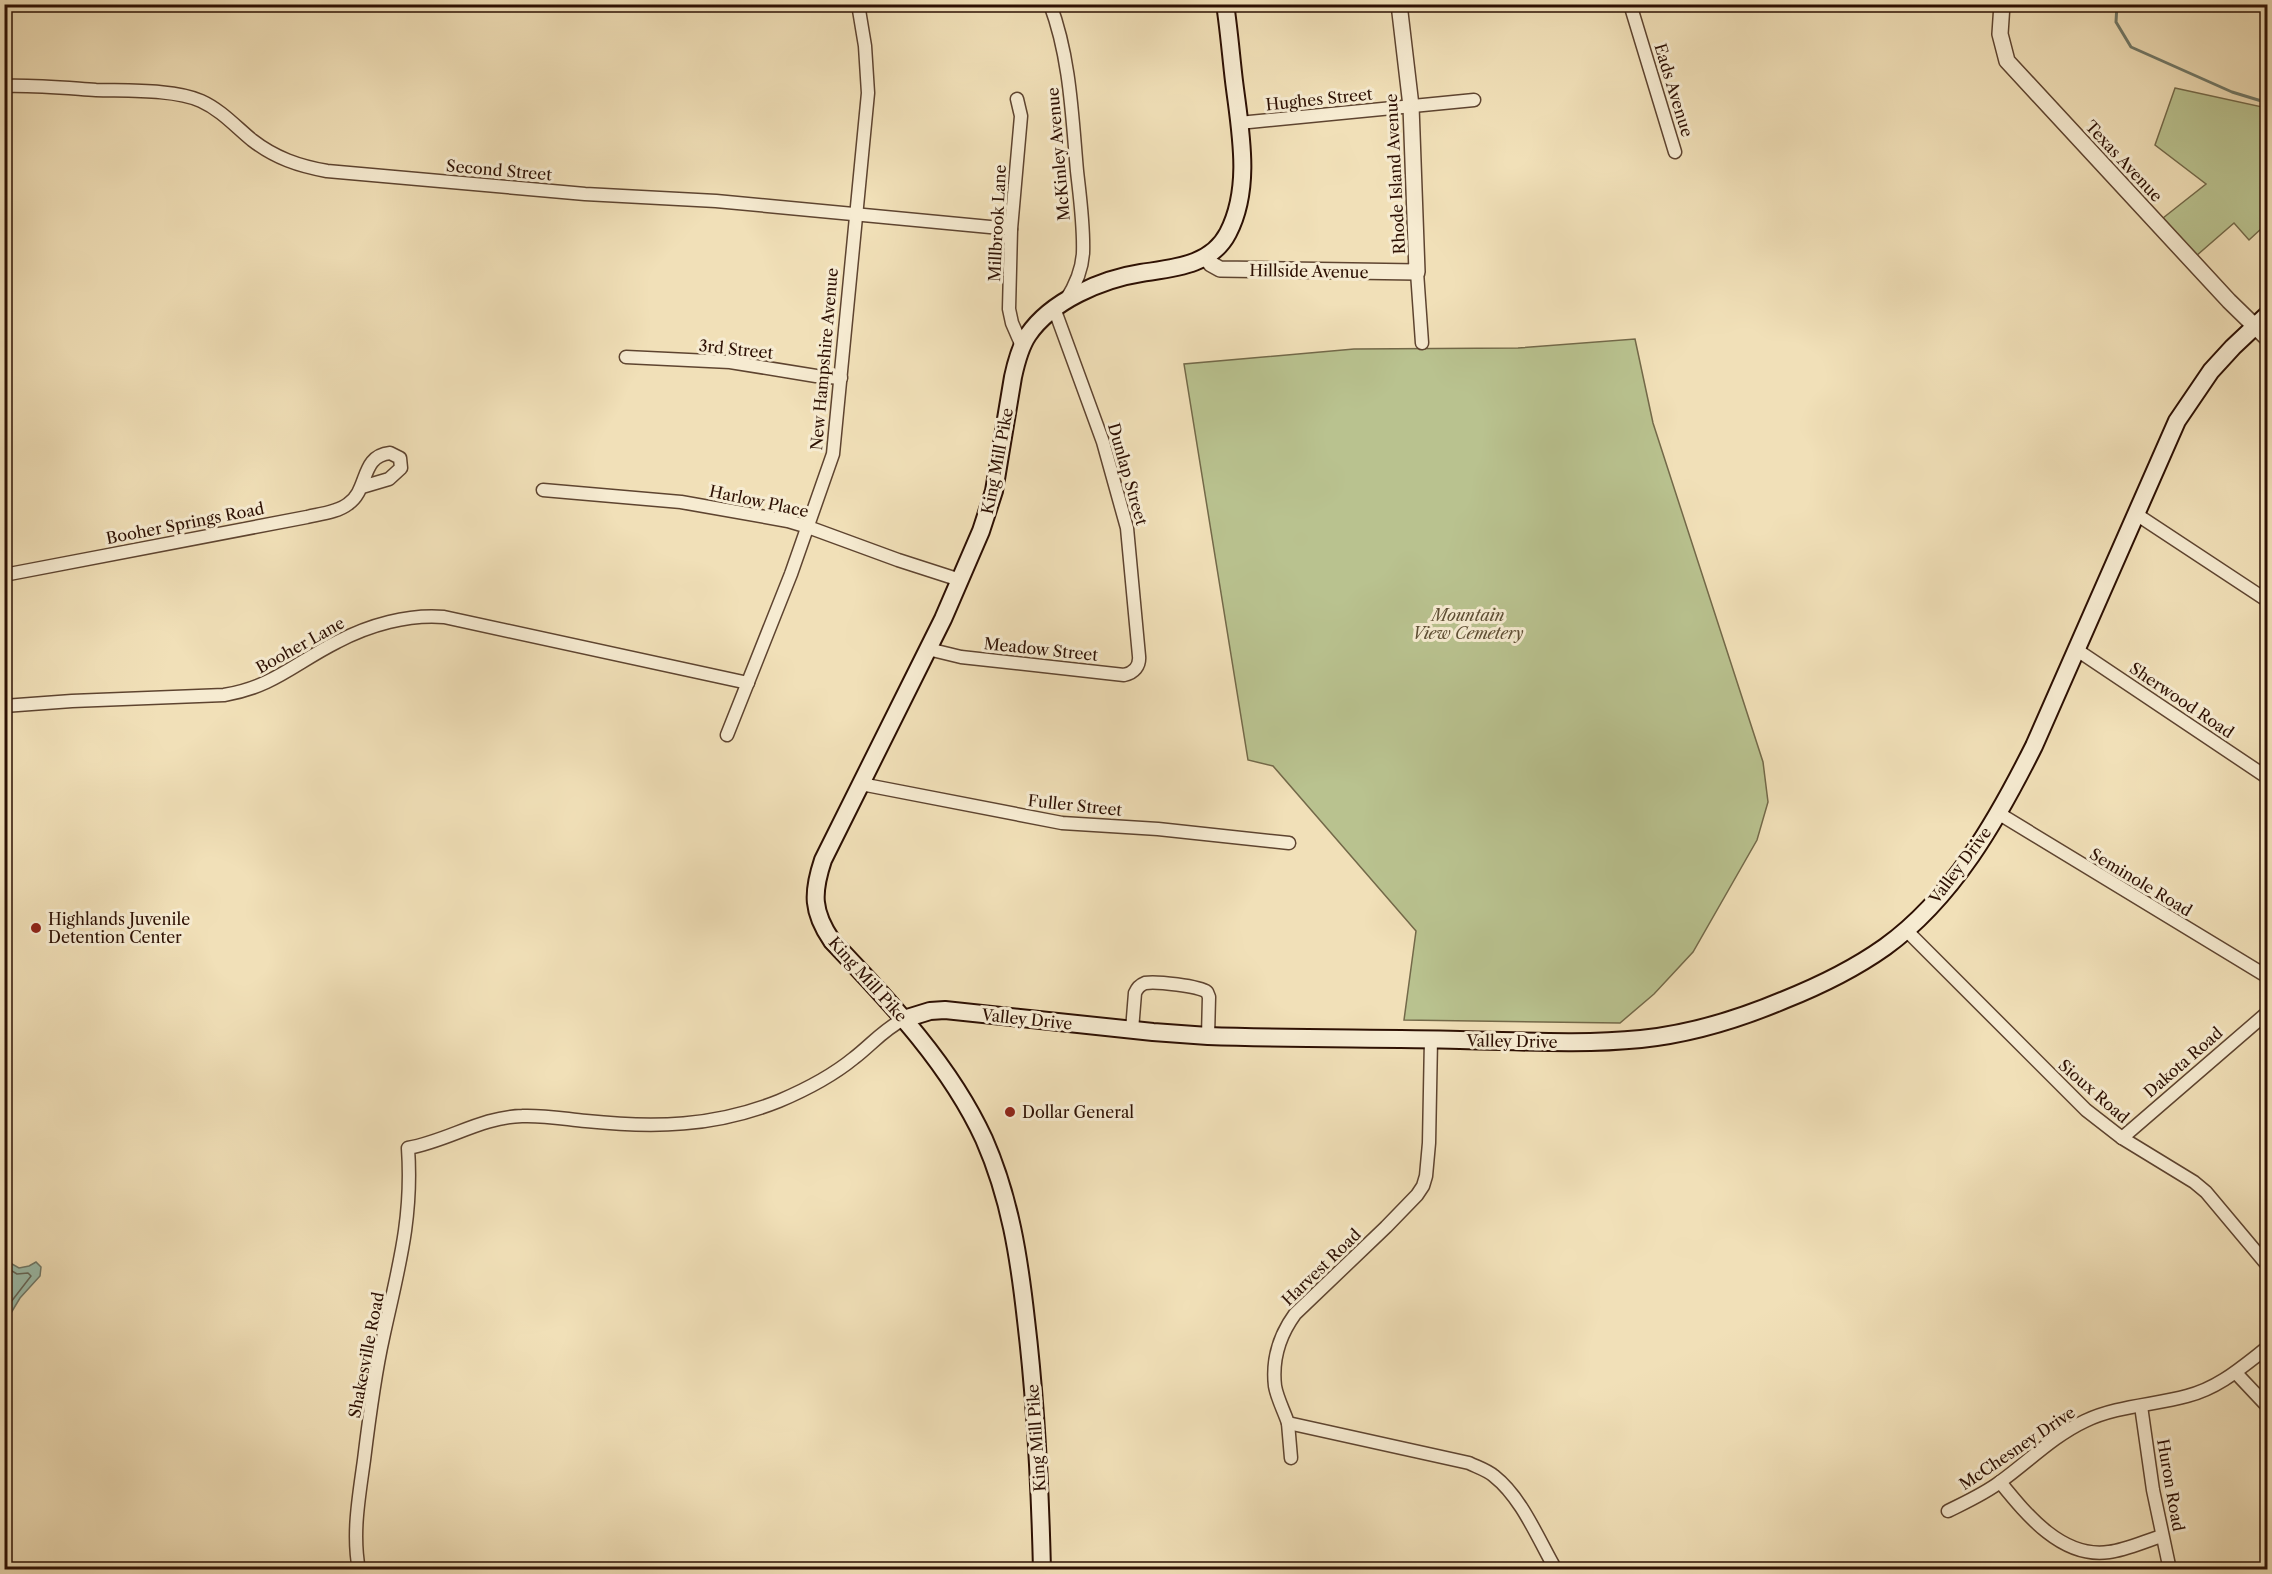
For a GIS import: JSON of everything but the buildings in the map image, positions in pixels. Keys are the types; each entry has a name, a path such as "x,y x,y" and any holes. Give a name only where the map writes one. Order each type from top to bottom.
{"main road":[{"path":"1060,304 1113,280 1187,265 1216,250 1228,234 1239,202 1242,163 1225,4"},
{"name":"King Mill Pike","path":"1042,1569 1037,1435 1030,1352 1019,1256 1006,1196 972,1116 942,1070 904,1018 824,930 816,907 815,889 823,860 928,649 988,514 1013,377 1022,346 1031,331 1060,304"},
{"name":"Valley Drive","path":"904,1018 930,1011 945,1010 1208,1036 1598,1042 1642,1039 1692,1030 1732,1020 1804,992 1863,961 1906,930 1954,879 1998,813 2034,746 2078,650 2167,441 2192,396 2211,371 2268,314"}],"street":[{"name":"New Hampshire Avenue","path":"727,735 808,527 833,454 868,93 865,46 858,4"},
{"name":"McKinley Avenue","path":"1050,4 1061,36 1067,70 1082,224 1081,265 1076,280 1060,304"},
{"name":"Rhode Island Avenue","path":"1399,4 1411,106 1422,344"},
{"name":"Eads Avenue","path":"1630,4 1675,152"},
{"name":"Texas Avenue","path":"2002,4 2000,34 2007,61 2268,339"},
{"name":"Second Street","path":"4,86 137,92 198,99 225,115 253,140 276,156 292,163 327,171 585,194 716,201 1011,230"},
{"name":"Millbrook Lane","path":"1017,99 1022,116 1011,230 1009,309 1011,323 1022,346"},
{"name":"Hughes Street","path":"1239,123 1474,100"},
{"name":"Hillside Avenue","path":"1206,257 1220,270 1417,272"},
{"name":"Dunlap Street","path":"1060,304 1124,517 1132,565 1139,656"},
{"name":"3rd Street","path":"627,357 730,362 841,378"},
{"name":"Booher Springs Road","path":"4,575 319,514 348,505 362,487"},
{"name":"Harlow Place","path":"543,490 681,502 808,527 960,580"},
{"path":"2136,514 2268,601"},
{"name":"Booher Lane","path":"4,706 224,695 242,692 273,681 352,634 380,625 426,616 444,617 747,683"},
{"name":"Meadow Street","path":"928,649 961,657 1021,665 1124,675 1134,671 1138,666 1139,656"},
{"name":"Sherwood Road","path":"2078,650 2268,778"},
{"name":"Fuller Street","path":"861,784 1062,823 1158,829 1289,843"},
{"name":"Seminole Road","path":"1998,813 2268,977"},
{"name":"Sioux Road","path":"1906,930 2070,1095 2103,1125 2178,1171 2206,1192 2268,1266"},
{"path":"1132,1030 1135,993 1138,988 1147,983 1197,987 1207,992 1209,997 1208,1036"},
{"name":"Dakota Road","path":"2121,1138 2268,1012"},
{"name":"Valley Drive","path":"408,1148 435,1141 484,1122 522,1116 667,1126 723,1119 780,1101 822,1079 841,1068 889,1027 904,1018"},
{"name":"Harvest Road","path":"1290,1458 1288,1423 1275,1387 1276,1353 1284,1330 1303,1305 1386,1227 1417,1196 1423,1186 1429,1143 1431,1039"},
{"name":"Shakesville Road","path":"359,1569 355,1531 375,1377 404,1245 409,1203 408,1148"},
{"name":"McChesney Drive","path":"1948,1510 1986,1492 2070,1429 2104,1414 2205,1390 2236,1373 2268,1347"},
{"path":"2236,1373 2268,1407"},
{"name":"Huron Road","path":"2141,1406 2162,1536 2170,1569"},
{"path":"1288,1423 1469,1463 1492,1474 1518,1503 1556,1569"},
{"path":"2000,1482 2027,1512 2056,1538 2082,1551 2109,1552 2162,1536"}],"green space":[{"path":"2175,88 2267,108 2267,234 2262,228 2249,240 2234,223 2196,256 2163,218 2206,184 2155,145"},
{"name":"Mountain View Cemetery","path":"1635,339 1653,423 1763,762 1768,802 1757,840 1693,952 1654,994 1620,1023 1404,1020 1416,931 1273,766 1248,760 1184,364 1354,349 1518,348"}],"water":[{"path":"5,1260 19,1268 36,1262 41,1267 40,1276 20,1298 5,1323"}],"waterway":[{"path":"2117,4 2116,22 2131,47 2232,92 2268,103"}],"place":[{"name":"Highlands Juvenile Detention Center","path":"36,928"},
{"name":"Dollar General","path":"1010,1112"}]}
